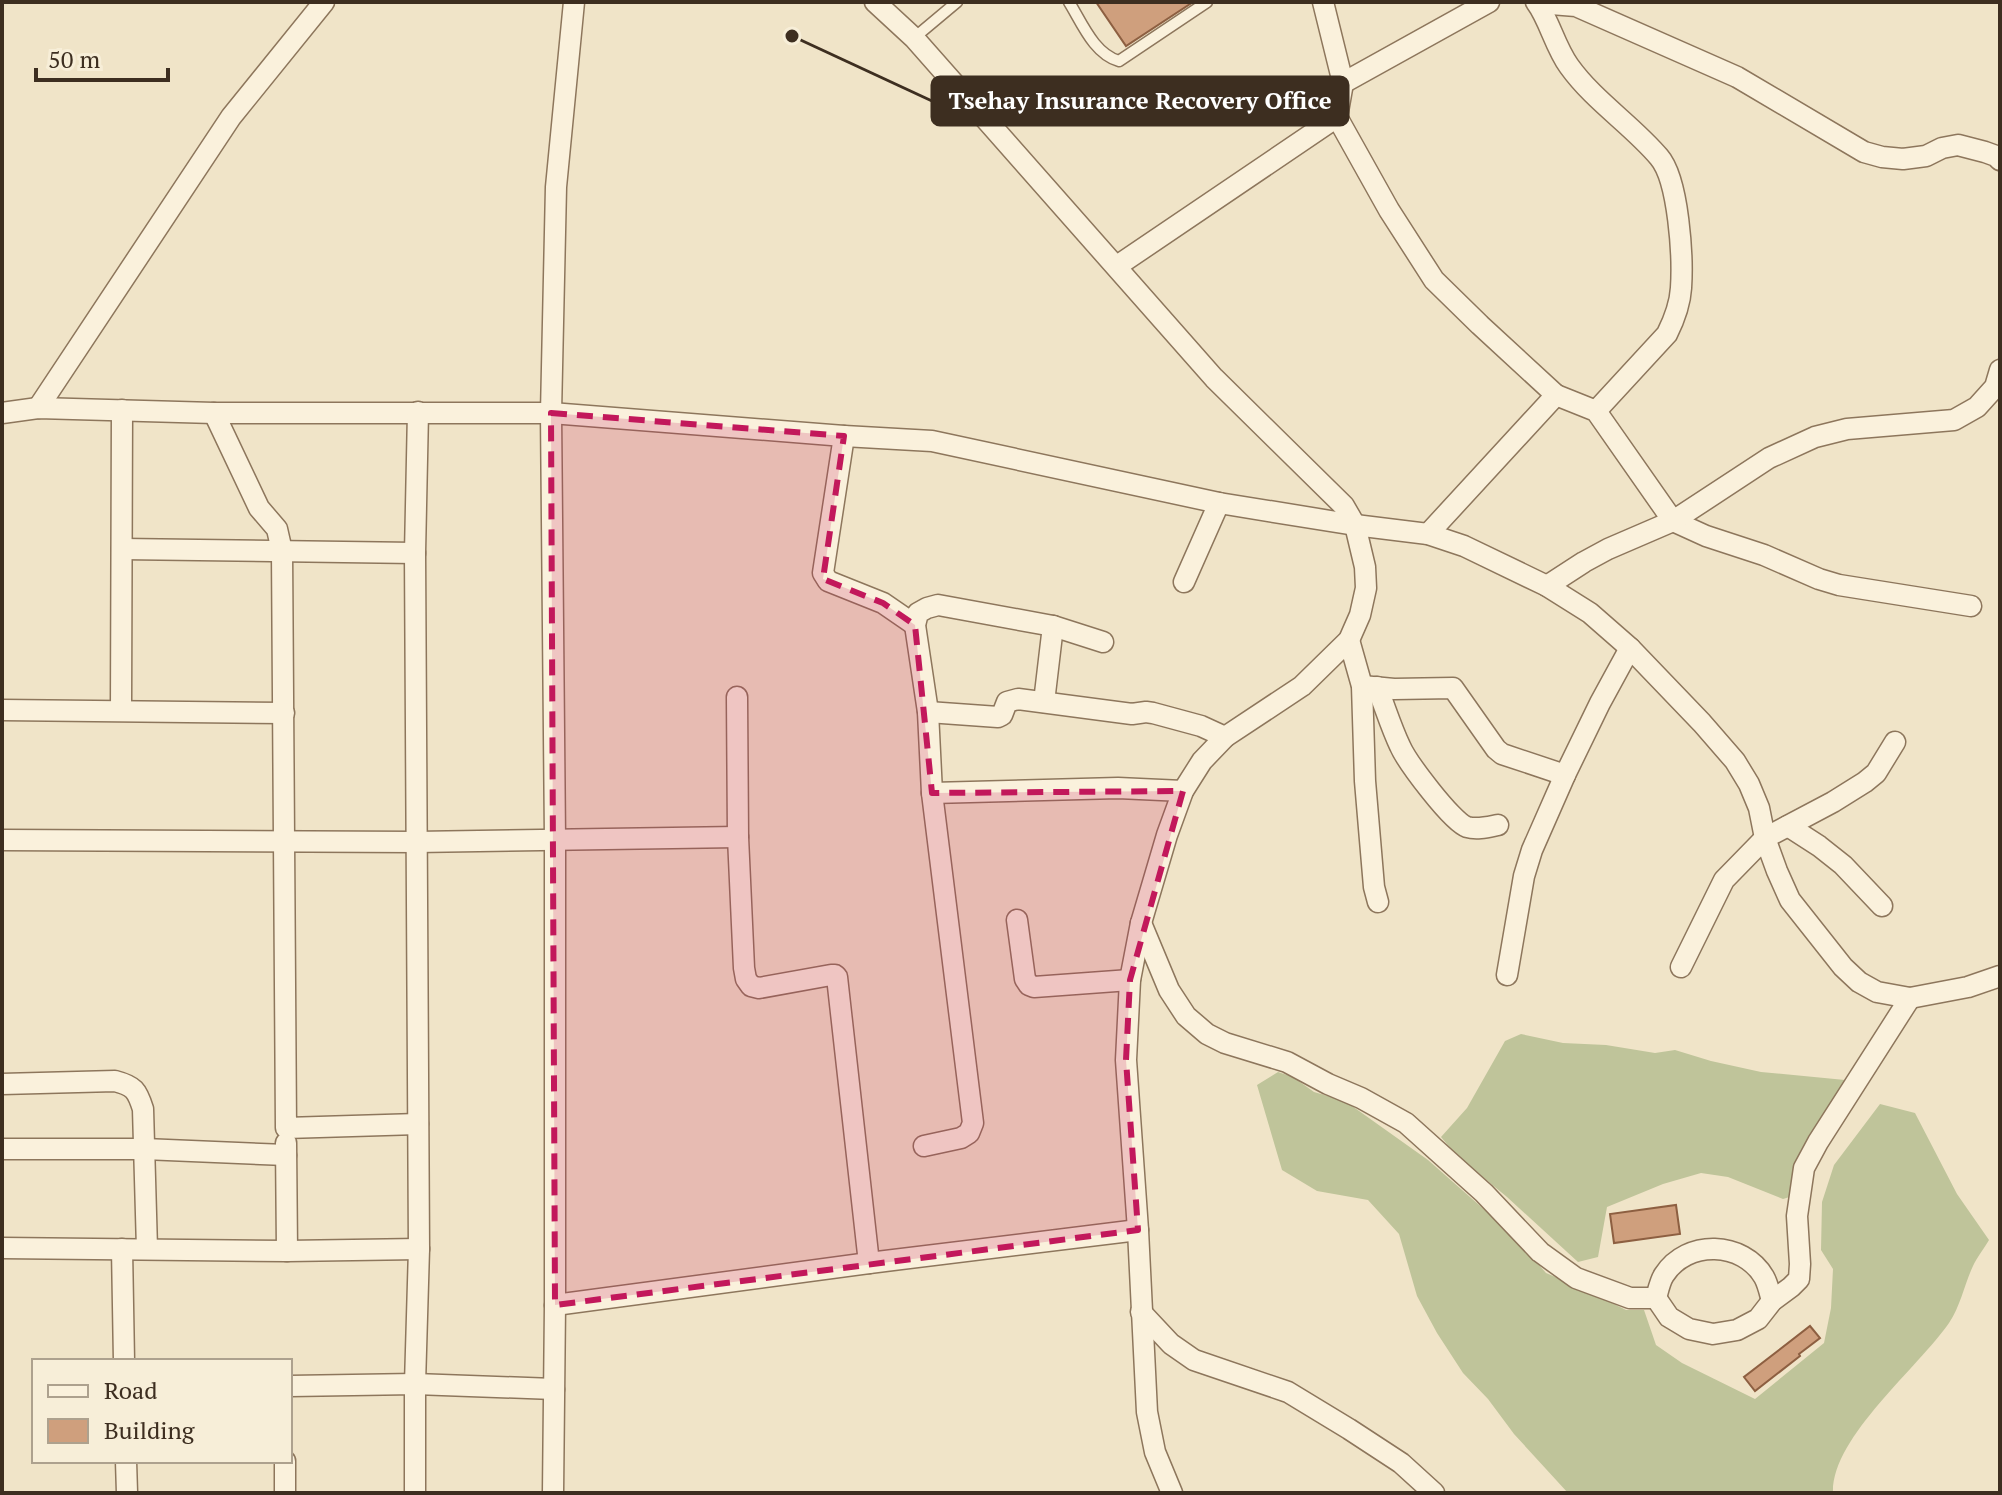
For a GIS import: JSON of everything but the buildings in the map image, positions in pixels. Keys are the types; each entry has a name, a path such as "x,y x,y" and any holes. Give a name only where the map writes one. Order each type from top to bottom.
{"street":[{"path":"38,408 231,117 324,2"},
{"path":"553,1493 555,840 551,413 556,187 574,2"},
{"path":"875,2 914,38 1214,378 1344,506 1355,525 1365,567 1366,588 1360,615 1349,640 1302,686 1225,737 1202,761 1183,791 1141,923 1130,980 1126,1060 1147,1412 1155,1452 1172,1493"},
{"path":"1323,2 1343,83 1337,117 1389,210 1434,280 1556,395 1596,411 1673,521 1839,585 1971,606"},
{"path":"1343,83 1489,2"},
{"path":"1596,411 1667,334 1673,322 1681,288 1677,210 1670,177 1661,159 1569,66 1537,2 1577,4 1737,77 1864,152 1903,159 1926,156 1958,145 1999,156"},
{"path":"1117,266 1337,117"},
{"path":"1547,586 1608,549 1673,521 1769,458 1815,437 1847,429 1954,420 1977,407 1995,387 2000,370"},
{"path":"1428,534 1556,395"},
{"path":"2,413 38,408 214,413 551,413 932,441 1219,503 1428,534 1464,546 1547,586 1590,613 1630,648 1735,761 1759,808 1765,838 1790,900 1843,967 1859,982 1877,992 1910,998 1968,987 2000,976"},
{"path":"121,710 122,410"},
{"path":"415,1493 419,1249 415,553 418,412"},
{"path":"214,413 259,508 277,529 282,551 287,1251"},
{"path":"844,436 823,573 828,581 883,603 915,625"},
{"path":"1184,582 1219,503"},
{"path":"122,549 415,553"},
{"path":"924,1146 961,1138 969,1133 973,1123 932,793 928,712 915,625 918,613 938,605 1053,626 1103,642"},
{"path":"1044,702 1053,626"},
{"path":"1349,640 1401,748 1455,820 1464,827 1477,829 1498,825"},
{"path":"1507,975 1524,876 1532,850 1565,775 1630,648"},
{"path":"1370,686 1394,689 1453,688 1502,754 1565,775"},
{"path":"1370,686 1369,826 1378,902"},
{"path":"737,697 738,837 746,979 751,986 759,988 831,975 837,977 869,1263"},
{"path":"928,712 998,717 1012,699 1132,714 1153,713 1201,726 1225,737"},
{"path":"2,710 284,713"},
{"path":"1681,967 1724,880 1765,838 1865,782 1876,773 1895,742"},
{"path":"932,793 1118,788 1183,791"},
{"path":"1788,826 1843,865 1882,906"},
{"path":"2,840 416,842 738,837"},
{"path":"1017,920 1025,979 1029,985 1130,980"},
{"path":"1141,923 1169,990 1186,1016 1207,1034 1225,1043 1287,1062 1406,1123 1484,1193 1540,1252 1576,1278 1630,1298 1656,1298"},
{"path":"1656,1298 1669,1317 1689,1329 1713,1334 1737,1330 1758,1319 1772,1301 1799,1279 1797,1216 1804,1168 1910,998"},
{"path":"2,1084 115,1081 130,1084 138,1094 143,1109 147,1249"},
{"path":"286,1128 418,1124"},
{"path":"2,1149 144,1149 286,1155"},
{"path":"555,1305 1138,1230"},
{"path":"2,1248 419,1249"},
{"path":"122,1249 124,1359"},
{"path":"1656,1298 1664,1275 1680,1258 1703,1249 1727,1249 1749,1260 1765,1278 1772,1301"},
{"path":"1141,1312 1171,1344 1194,1360 1288,1392 1401,1463 1434,1493"},
{"path":"292,1386 415,1384 554,1389"},
{"path":"126,1463 127,1493"},
{"path":"285,1463 285,1493"}],"lane":[{"path":"914,38 957,2"},
{"path":"1069,2 1098,48 1108,58 1119,61 1207,2"}],"highlighted area":[{"path":"551,413 844,436 823,579 883,603 915,625 932,793 1183,791 1130,980 1126,1060 1138,1230 555,1305"}],"green space":[{"path":"1521,1034 1563,1043 1606,1045 1655,1053 1675,1050 1761,1072 1845,1080 1805,1151 1793,1196 1783,1199 1728,1177 1701,1173 1663,1184 1607,1207 1598,1257 1578,1262 1456,1155 1441,1137 1467,1108 1505,1041"},
{"path":"1278,1072 1293,1077 1314,1092 1345,1101 1428,1160 1512,1234 1546,1273 1626,1310 1644,1310 1656,1345 1682,1363 1755,1399 1824,1343 1831,1308 1833,1269 1821,1250 1822,1202 1834,1165 1880,1104 1915,1113 1957,1194 1989,1240 1973,1266 1949,1323 1879,1404 1846,1450 1836,1472 1833,1493 1568,1493 1463,1373 1417,1296 1399,1234 1368,1200 1317,1191 1282,1170 1257,1085"}],"place":[{"name":"Tsehay Insurance Recovery Office","path":"792,36"}]}
